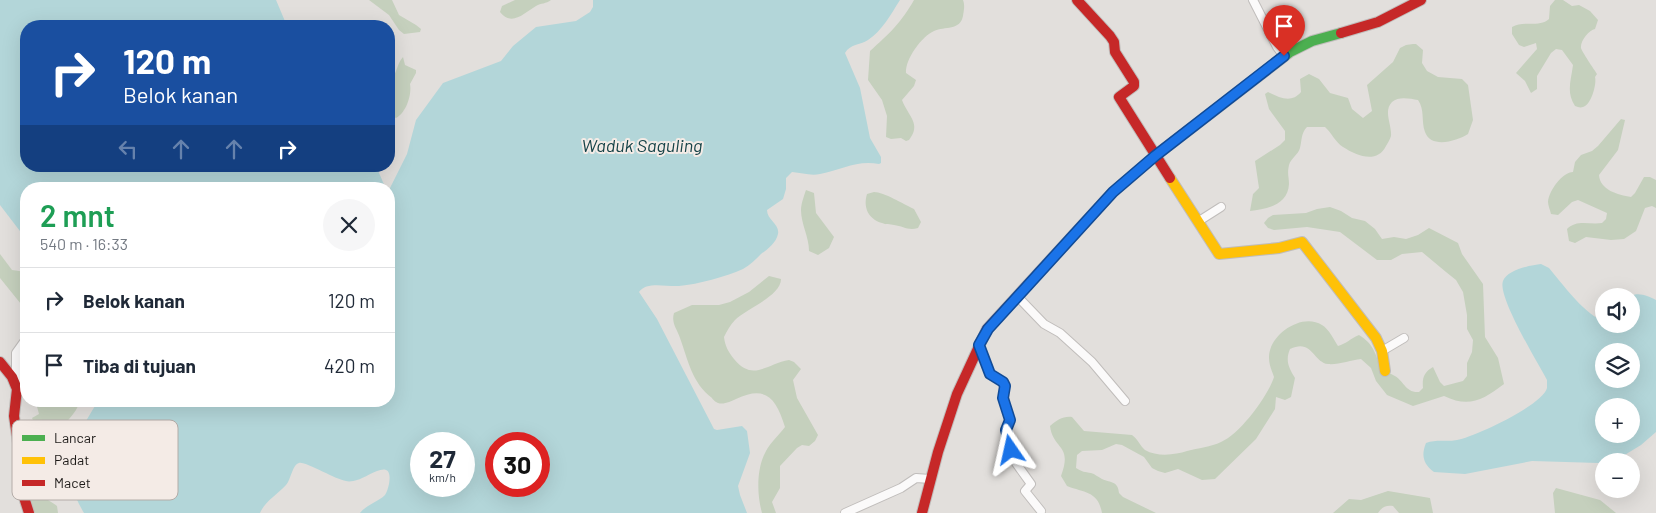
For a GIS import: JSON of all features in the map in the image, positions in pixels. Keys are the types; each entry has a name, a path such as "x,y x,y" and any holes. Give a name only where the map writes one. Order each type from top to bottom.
{"street":[{"path":"1077,0 1106,30 1114,42 1115,52 1134,82 1134,86 1119,97 1219,254 1280,248 1302,242 1376,338 1382,351 1385,371"},
{"path":"1253,0 1277,47 1284,56"},
{"path":"922,513 930,479 958,394 988,329 1113,192 1155,156 1284,56 1302,45 1378,22 1421,0"},
{"path":"1199,221 1221,206"},
{"path":"1017,296 1044,324 1060,333 1092,362 1125,401"},
{"path":"1382,351 1404,338"},
{"path":"979,345 990,374 1003,382 1005,386 1003,398 1010,420 1006,436 1016,463 1031,484 1025,491 1041,511"},
{"path":"15,420 18,395 16,353 20,347"},
{"path":"0,362 16,383"},
{"path":"845,513 901,488 916,478 930,479"},
{"path":"25,500 29,513"}],"green space":[{"path":"369,0 392,0 399,15 421,29 420,32 404,34 395,24 395,20 392,20 389,15"},
{"path":"515,0 551,0 536,6 514,19 504,16 500,12 502,6"},
{"path":"914,0 963,0 964,8 959,24 929,34 915,49 908,61 906,73 916,80 914,86 902,100 914,125 913,134 906,141 901,138 891,139 886,137 887,116 882,100 868,80 870,51 894,28"},
{"path":"1555,0 1563,0 1572,6 1579,5 1590,11 1598,20 1595,29 1585,36 1581,45 1597,74 1591,98 1582,107 1575,106 1572,101 1570,86 1573,65 1562,50 1556,49 1551,53 1537,76 1537,89 1531,93 1525,81 1516,73 1537,49 1536,43 1524,47 1519,45 1512,34 1512,27 1521,24 1545,22 1549,19 1550,6"},
{"path":"1416,44 1423,50 1422,63 1427,71 1438,77 1462,79 1468,85 1473,120 1468,134 1451,141 1438,142 1433,140 1425,132 1418,100 1405,98 1395,100 1389,106 1388,114 1391,136 1382,152 1372,157 1354,153 1343,147 1325,127 1307,127 1303,134 1300,148 1289,165 1289,184 1285,197 1276,205 1250,211 1253,194 1259,188 1255,161 1285,140 1285,131 1269,109 1265,94 1268,92 1276,96 1293,98 1301,92 1300,79 1309,74 1319,79 1330,93 1348,98 1352,109 1363,118 1372,111 1367,85 1393,62 1400,48"},
{"path":"403,57 405,65 416,70 416,73 410,84 408,103 400,116 396,118 395,74"},
{"path":"1621,119 1625,120 1618,150 1599,175 1600,180 1610,191 1631,197 1644,177 1656,180 1656,208 1652,206 1645,208 1636,231 1624,239 1611,240 1586,237 1575,243 1569,241 1567,229 1571,226 1579,223 1602,223 1606,219 1607,213 1578,200 1572,202 1558,215 1551,214 1548,202 1551,192 1561,178 1573,172 1575,162 1581,155 1592,151 1598,146"},
{"path":"806,190 814,193 816,213 834,237 829,248 818,255 809,251 801,215"},
{"path":"874,192 888,196 914,209 921,222 918,228 908,229 885,224 873,219 866,208 866,199 867,194"},
{"path":"1330,207 1352,218 1365,221 1375,229 1382,239 1394,237 1406,239 1418,235 1429,228 1458,243 1462,254 1483,284 1485,337 1498,358 1504,384 1476,401 1453,400 1444,396 1413,406 1387,395 1376,381 1371,368 1361,359 1328,364 1319,359 1308,348 1297,346 1290,349 1288,357 1289,368 1295,378 1291,397 1285,400 1276,397 1275,409 1256,439 1215,479 1202,480 1178,469 1165,473 1158,471 1152,468 1144,457 1122,445 1116,444 1102,450 1082,451 1077,455 1076,468 1113,483 1117,486 1119,493 1123,497 1156,513 1102,513 1094,497 1067,486 1061,476 1065,458 1064,452 1052,434 1050,426 1055,422 1063,418 1072,417 1084,431 1132,435 1145,450 1166,455 1217,444 1228,438 1245,423 1260,404 1274,377 1269,361 1270,350 1280,334 1296,324 1314,322 1322,325 1338,346 1359,335 1371,346 1381,372 1397,377 1414,392 1419,392 1423,388 1424,376 1433,367 1444,386 1463,381 1467,376 1467,363 1472,352 1473,340 1467,329 1467,315 1463,292 1456,280 1422,252 1402,254 1391,260 1377,260 1340,232 1307,227 1274,230 1268,228 1264,223 1273,215 1306,213"},
{"path":"0,254 12,270 20,271 20,303 0,278"},
{"path":"769,276 781,279 779,285 769,297 735,320 724,337 725,343 734,359 747,369 760,370 789,360 794,362 801,369 793,380 797,398 818,435 809,446 802,445 797,448 780,466 780,488 772,502 776,513 762,513 758,490 760,466 768,448 785,427 778,408 768,397 755,393 730,402 717,403 705,392 695,378 673,317 674,313 692,305 719,305 730,302 749,292"},
{"path":"37,407 77,407 68,420 33,420 32,418 39,414"},
{"path":"1556,488 1600,500 1616,513 1555,513 1553,493"},
{"path":"1388,491 1430,498 1433,513 1399,513 1391,506 1384,507 1378,513 1333,513 1349,499 1361,500"},
{"path":"29,500 48,500 57,506 58,513 34,513"}],"water":[{"path":"0,0 276,0 284,20 20,20 20,172 379,172 383,182 20,182 20,231 0,205"},
{"name":"Waduk Saguling","path":"593,0 900,0 878,32 868,40 852,46 845,53 860,88 870,138 881,157 881,163 856,164 817,175 792,172 786,178 786,189 783,199 767,210 769,217 777,227 777,237 771,246 750,264 736,272 712,280 679,286 657,285 647,287 639,292 657,319 714,429 742,426 747,431 750,453 738,486 747,513 360,513 385,495 389,484 388,471 384,469 379,470 354,481 349,481 341,480 299,463 286,485 268,502 260,513 84,513 77,500 178,500 178,420 87,420 94,407 395,407 395,182 393,182 407,154 416,120 443,83 501,61 513,46 536,27 576,21 590,12 593,7"},
{"path":"1541,264 1549,268 1582,307 1595,317 1595,333 1640,333 1640,294 1656,300 1656,432 1628,453 1595,453 1595,463 1532,461 1465,474 1434,472 1427,466 1424,459 1426,443 1466,438 1492,427 1534,403 1543,395 1547,388 1547,380 1512,314 1503,289 1505,277 1520,269"}],"traffic: fast":[{"path":"1126,181 1155,156 1290,52 1312,41 1341,33"}],"traffic: slow":[{"path":"1170,178 1219,254 1279,248 1302,242 1376,338 1382,351 1385,371"}],"traffic: jam":[{"path":"1077,0 1114,42 1115,52 1134,82 1134,86 1119,97 1170,178"},
{"path":"1341,33 1378,22 1421,0"},
{"path":"922,513 938,452 957,394 987,329 1113,192 1126,181"},
{"path":"0,362 12,377 17,389 15,420"},
{"path":"25,500 29,513"}],"route":[{"path":"1011,450 1006,436 1007,425 1010,420 1003,398 1005,386 1003,382 988,372 979,345 988,329 1113,192 1155,156 1284,56"}]}
